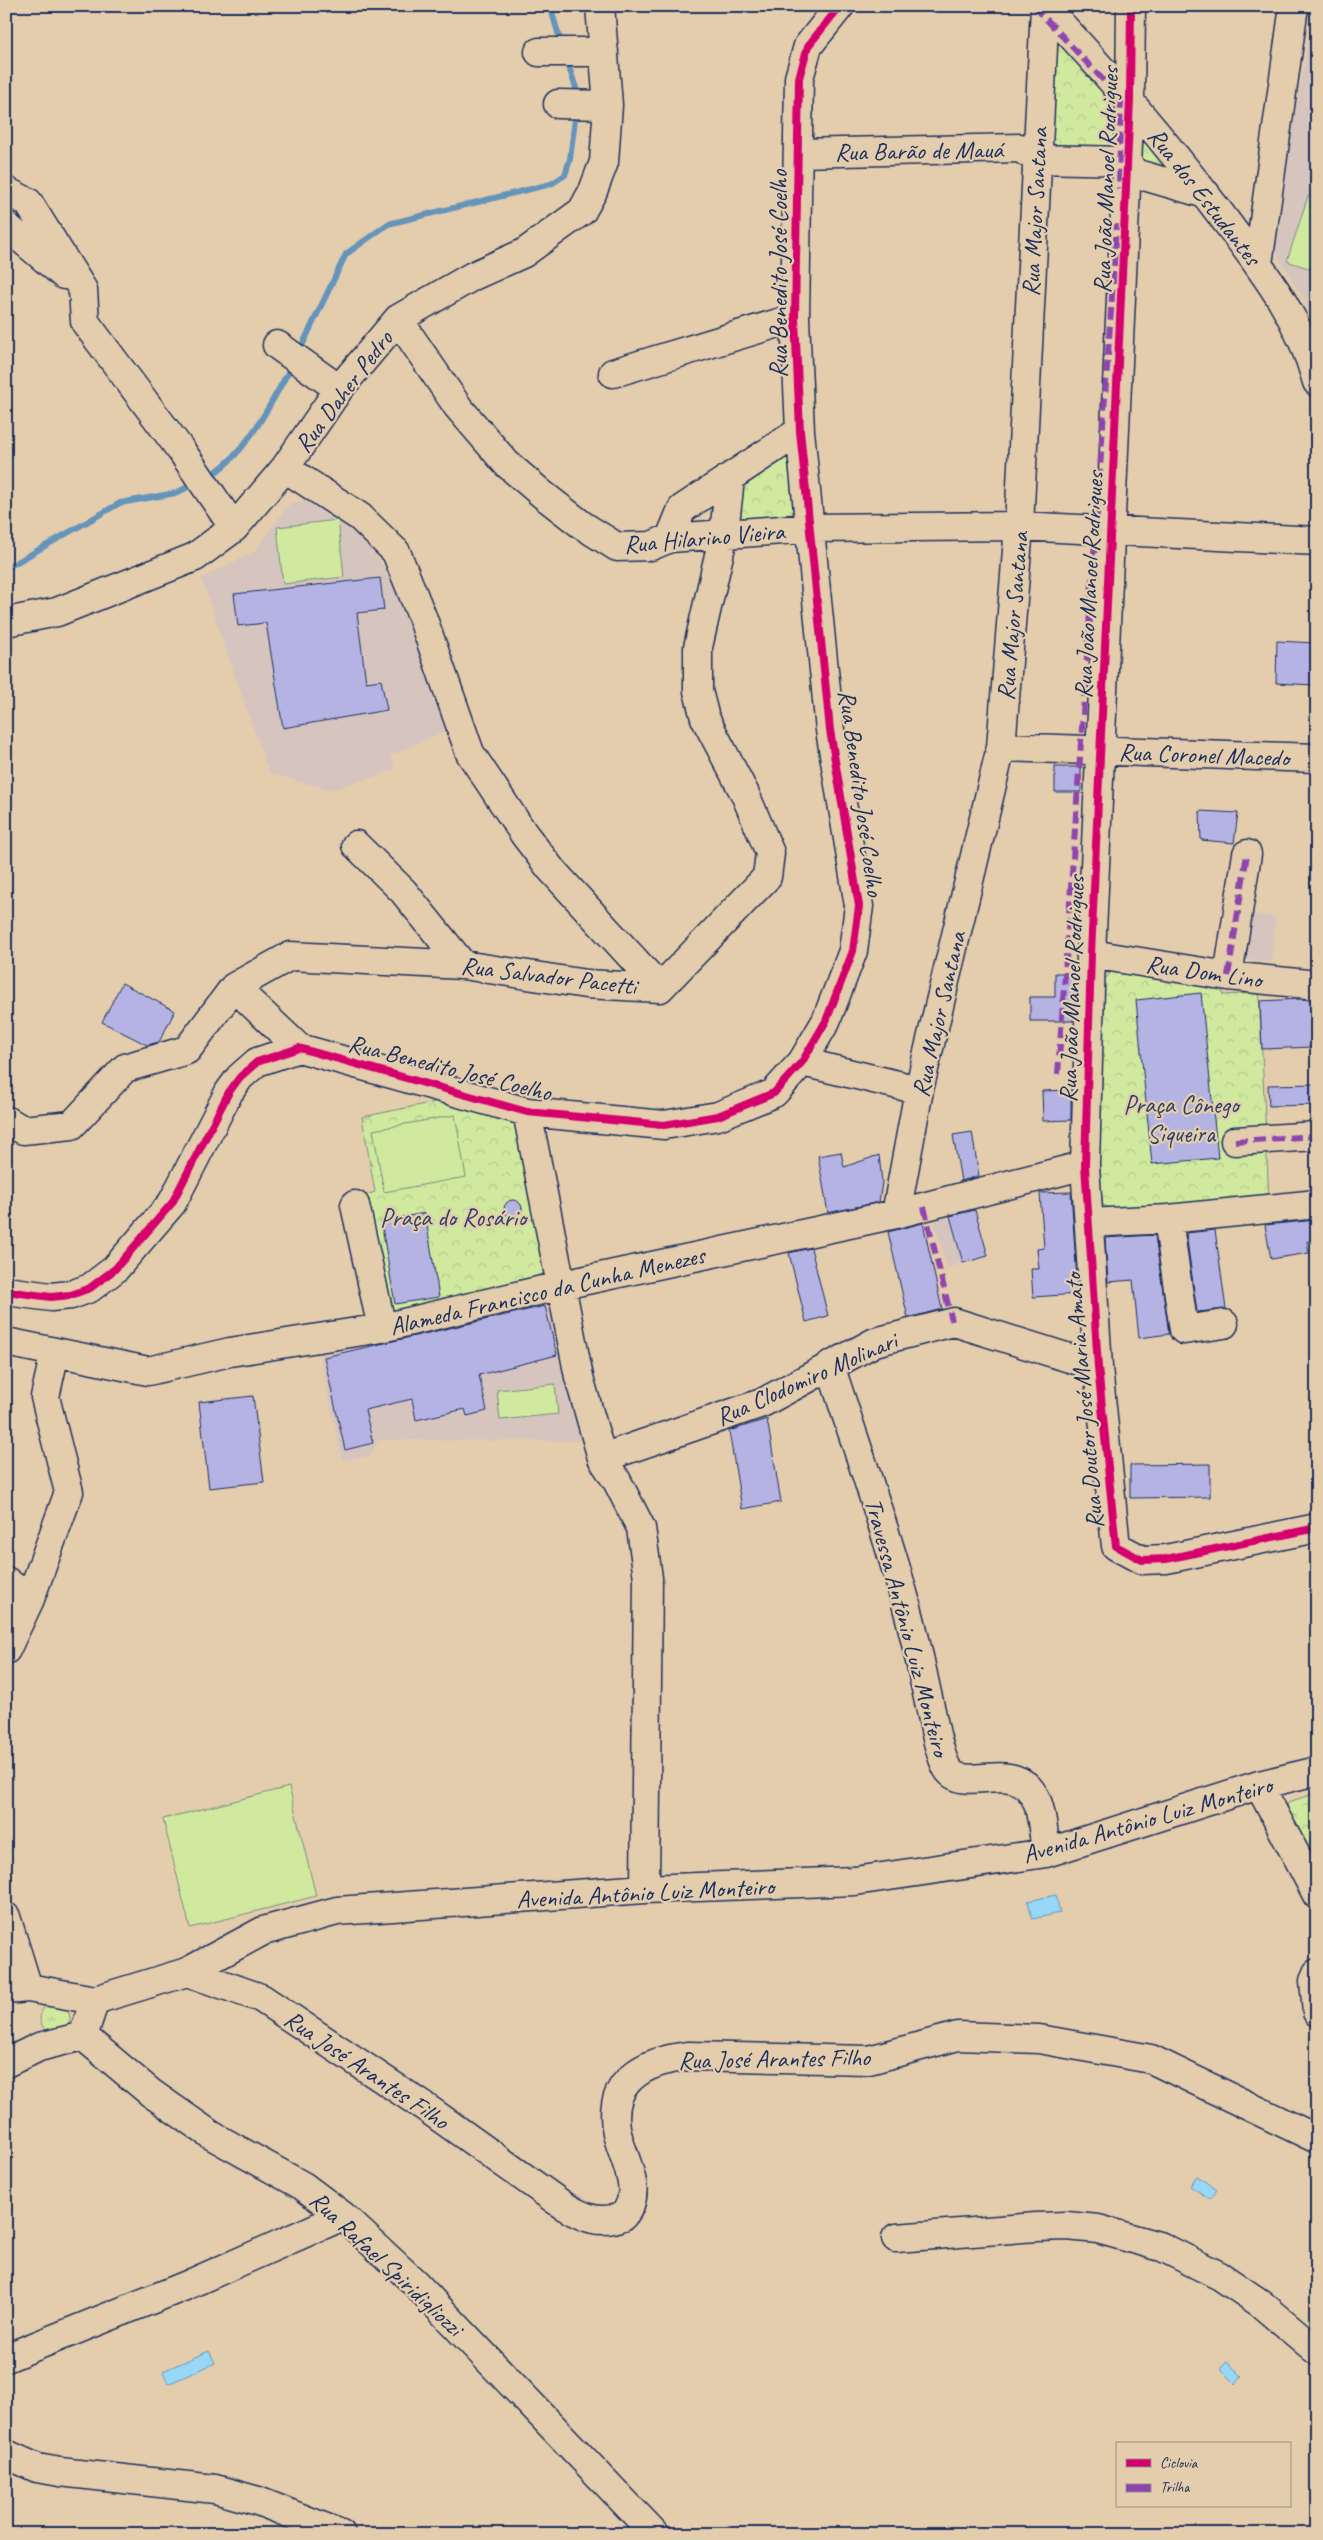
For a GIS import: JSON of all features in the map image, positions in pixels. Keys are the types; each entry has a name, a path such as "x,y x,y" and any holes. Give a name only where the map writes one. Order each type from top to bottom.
{"street":[{"name":"Rua Daher Pedro","path":"6,622 57,612 195,557 227,518 285,468 332,385 398,320 473,276 524,253 582,211 594,191 604,162 581,104 595,52 600,6"},
{"name":"Rua Benedito José Coelho","path":"299,1048 527,1112 664,1126 718,1116 774,1093 802,1062 826,1020 853,951 859,906 830,730 800,431 796,318 799,78 804,54 808,46 840,6"},
{"name":"Rua João Manoel Rodrigues","path":"1085,1165 1091,954 1130,100 1131,6"},
{"path":"1258,264 1294,6"},
{"name":"Rua dos Estudantes","path":"1044,7 1130,100 1206,194 1258,264 1292,316 1311,359 1317,382"},
{"name":"Rua Major Santana","path":"896,1214 919,1090 1001,747 1019,526 1044,7"},
{"path":"547,52 595,52"},
{"name":"Rua Barão de Mauá","path":"798,153 1020,148 1036,159"},
{"path":"1036,159 1127,161 1134,172 1206,194"},
{"path":"6,191 28,202 83,290 85,322 183,453 227,518"},
{"path":"6,226 83,290"},
{"path":"613,373 796,318"},
{"name":"Rua Hilarino Vieira","path":"398,320 458,407 506,463 582,525 617,547 651,546 670,538 810,528 1019,526 1317,541"},
{"path":"283,350 332,385"},
{"path":"670,538 682,509 800,431"},
{"path":"285,468 360,517 396,552 423,619 470,753 524,834 550,868 660,988"},
{"name":"Rua Salvador Pacetti","path":"234,987 290,956 463,965 586,984 660,988 767,877 770,853 745,794 705,718 698,690 698,647 724,533 730,479"},
{"name":"Rua Coronel Macedo","path":"1001,747 1317,758"},
{"path":"356,845 403,891 463,965"},
{"path":"1228,976 1247,854"},
{"name":"Rua Dom Lino","path":"1091,954 1228,976 1317,985"},
{"path":"6,1120 23,1130 72,1125 125,1068 187,1050 234,987 299,1048 257,1062 240,1077 229,1092 172,1203 126,1259 106,1276 90,1288 71,1295 51,1297 6,1291"},
{"path":"802,1062 919,1090"},
{"path":"527,1112 563,1284 580,1377 602,1458 617,1481 641,1528 648,1578 644,1889"},
{"path":"1235,1141 1317,1136"},
{"name":"Alameda Francisco da Cunha Menezes","path":"6,1342 148,1371 230,1352 382,1328 563,1284 896,1214 1085,1165"},
{"name":"Rua Doutor José Maria Amato","path":"1085,1165 1098,1367 1116,1546 1142,1560 1166,1559 1317,1528"},
{"path":"1089,1223 1168,1219 1317,1204"},
{"path":"355,1205 382,1328"},
{"path":"1168,1219 1184,1330 1224,1324"},
{"name":"Rua Clodomiro Molinari","path":"602,1458 762,1403 875,1342 954,1322 1098,1367"},
{"path":"6,1650 30,1599 69,1492 45,1398 54,1352"},
{"name":"Travessa Antônio Luiz Monteiro","path":"830,1365 895,1565 908,1612 936,1735 946,1767 954,1775 966,1779 1011,1777 1024,1783 1038,1804 1046,1853"},
{"path":"6,1581 30,1599"},
{"name":"Avenida Antônio Luiz Monteiro","path":"95,2000 187,1972 263,1931 337,1911 644,1889 855,1882 1046,1853 1259,1785 1317,1771"},
{"path":"1259,1785 1317,1895"},
{"path":"6,1917 17,1989 95,2000 82,2036 39,2047 6,2063"},
{"name":"Rua José Arantes Filho","path":"187,1972 261,1998 425,2107 564,2206 579,2215 599,2221 624,2216 633,2199 628,2165 617,2133 616,2118 620,2093 627,2080 639,2070 670,2058 688,2056 869,2060 958,2036 1039,2039 1151,2059 1317,2139"},
{"path":"1317,1973 1314,1981 1317,2012"},
{"name":"Rua Rafael Spiridigliozzi","path":"82,2036 151,2093 211,2135 303,2186 344,2216 427,2295 655,2534"},
{"path":"6,2358 185,2286 344,2216"},
{"path":"896,2238 1036,2227 1067,2226 1098,2229 1162,2247 1220,2276 1260,2303 1317,2351"},
{"path":"6,2454 37,2468 60,2472 215,2488 258,2501 341,2534"}],"shaded area":[{"path":"1314,6 1317,6 1317,330 1303,298 1272,246"},
{"path":"304,501 335,511 371,549 398,588 445,731 390,756 396,770 330,790 269,773 201,578 255,551 290,503"},
{"path":"1246,913 1276,917 1271,963 1241,959"},
{"path":"947,1208 963,1263 948,1268 931,1212"},
{"path":"548,1301 588,1441 378,1440 371,1456 342,1460 319,1352"}],"green space":[{"path":"1059,39 1116,107 1114,141 1109,148 1050,148 1052,42"},
{"path":"1135,123 1173,174 1136,162"},
{"path":"1308,196 1317,199 1317,271 1287,261"},
{"path":"787,455 795,457 800,511 794,518 741,519 736,506 744,484"},
{"path":"338,520 344,577 283,584 277,527"},
{"name":"Praça Cônego Siqueira","path":"1111,971 1208,984 1210,989 1222,988 1223,995 1259,993 1269,1201 1115,1210 1105,1206 1098,1200 1099,988"},
{"name":"Praça do Rosário","path":"440,1101 500,1113 519,1127 547,1273 545,1280 393,1315 363,1196 375,1192 362,1117"},
{"path":"455,1115 466,1177 384,1192 373,1130"},
{"path":"555,1384 558,1414 500,1420 497,1390"},
{"path":"289,1787 316,1896 190,1928 163,1819"},
{"path":"1317,1793 1317,1861 1287,1808 1288,1802"},
{"path":"55,2003 66,2007 70,2018 66,2029 55,2033 44,2029 40,2018 44,2007"}],"water":[{"path":"1056,1895 1060,1913 1032,1919 1028,1901"},
{"path":"1197,2176 1217,2190 1210,2199 1190,2186"},
{"path":"209,2351 215,2363 168,2384 163,2371"},
{"path":"1227,2362 1242,2376 1235,2384 1220,2369"}],"building":[{"path":"380,578 384,610 357,613 366,682 381,680 387,710 283,728 266,623 238,626 234,594"},
{"path":"1277,641 1315,643 1314,685 1276,683"},
{"path":"1055,767 1081,767 1081,792 1055,792"},
{"path":"1200,811 1238,813 1234,843 1201,840"},
{"path":"1055,973 1075,973 1073,1021 1030,1021 1030,997 1055,997"},
{"path":"122,983 175,1011 159,1042 147,1045 102,1022"},
{"path":"1201,993 1218,1158 1152,1164 1136,1000"},
{"path":"1312,1000 1314,1047 1262,1049 1260,1001"},
{"path":"1317,1084 1317,1105 1269,1106 1268,1085"},
{"path":"1071,1090 1071,1120 1043,1121 1042,1091"},
{"path":"972,1132 979,1176 961,1181 953,1135"},
{"path":"841,1152 844,1167 879,1155 882,1182 879,1202 828,1213 818,1156"},
{"path":"1071,1192 1078,1294 1033,1297 1031,1269 1039,1269 1037,1249 1044,1248 1040,1193"},
{"path":"509,1200 517,1200 522,1205 520,1216 509,1218 504,1213 504,1205"},
{"path":"975,1210 988,1256 963,1263 950,1216"},
{"path":"425,1213 439,1297 395,1304 381,1221"},
{"path":"1317,1220 1317,1242 1307,1241 1309,1253 1271,1259 1265,1225"},
{"path":"923,1223 942,1309 908,1318 888,1232"},
{"path":"1215,1230 1226,1309 1197,1312 1186,1233"},
{"path":"1155,1235 1169,1334 1139,1338 1133,1280 1108,1282 1105,1238"},
{"path":"811,1248 828,1316 806,1322 789,1253"},
{"path":"545,1306 557,1355 479,1375 487,1411 467,1416 465,1409 416,1420 412,1399 365,1410 373,1443 345,1450 324,1357"},
{"path":"253,1396 264,1482 209,1488 199,1402"},
{"path":"767,1419 781,1502 742,1509 729,1431"},
{"path":"1210,1464 1210,1497 1130,1498 1130,1465"}],"waterway":[{"path":"550,6 562,46"},
{"path":"566,58 576,88 576,99"},
{"path":"299,352 346,254 388,224 551,184 565,175 570,159 576,111"},
{"path":"207,477 221,468 246,442 257,427 293,363"},
{"path":"6,563 12,565 120,503 176,493 196,483"}],"marked path":[{"path":"1034,6 1121,99 1119,189"},
{"path":"1058,1074 1117,224"},
{"path":"1228,976 1247,854"},
{"path":"1235,1141 1317,1136"},
{"path":"924,1207 952,1321"}],"cycle path":[{"path":"6,1291 51,1297 71,1295 90,1288 115,1269 172,1203 229,1092 240,1077 257,1062 299,1048 527,1112 664,1125 718,1116 774,1093 802,1062 826,1021 853,951 859,906 830,730 800,431 795,318 799,78 808,46 840,6"},
{"path":"1131,6 1130,100 1091,954 1085,1165 1098,1367 1116,1546 1142,1560 1166,1559 1317,1528"}]}
